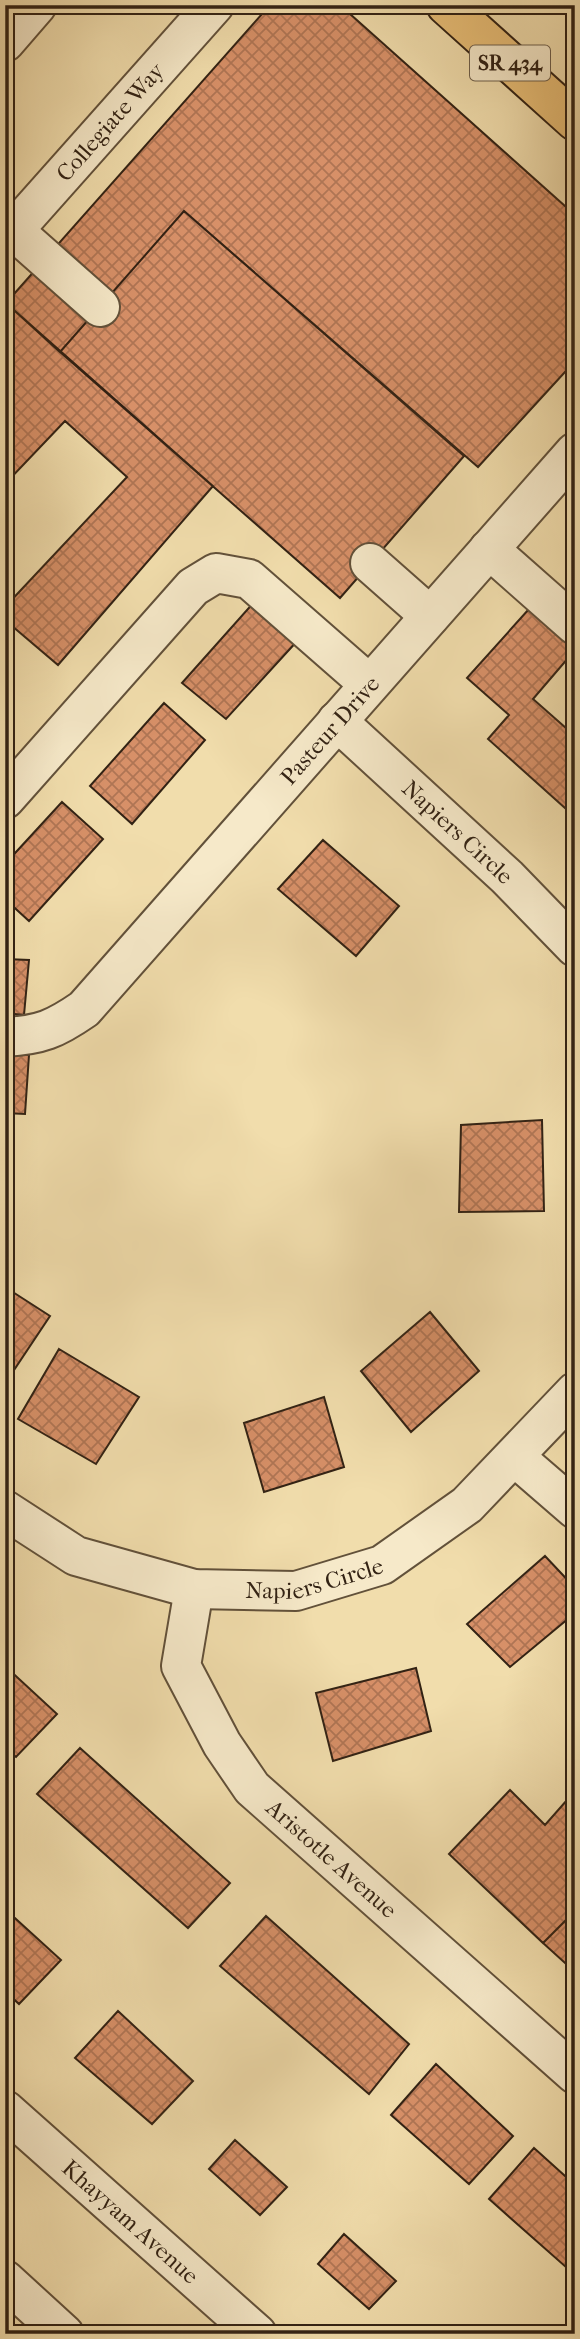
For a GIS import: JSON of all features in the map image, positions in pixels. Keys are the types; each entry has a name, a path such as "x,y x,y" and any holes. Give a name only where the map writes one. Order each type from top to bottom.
{"main road":[{"name":"SR 434","path":"446,5 575,121"}],"street":[{"path":"5,42 37,5"},
{"name":"Collegiate Way","path":"9,235 214,5"},
{"path":"9,235 100,307"},
{"name":"Pasteur Drive","path":"5,1037 36,1035 57,1028 84,1009 489,549 569,471"},
{"path":"489,549 575,625"},
{"path":"370,564 430,616"},
{"path":"5,799 193,587 216,573 249,579 369,684"},
{"name":"Napiers Circle","path":"337,721 507,877 575,947"},
{"name":"Napiers Circle","path":"5,1510 76,1556 194,1589 296,1591 382,1565 467,1505 575,1392"},
{"path":"515,1457 575,1509"},
{"name":"Aristotle Avenue","path":"194,1589 181,1666 222,1744 251,1788 575,2074"},
{"name":"Khayyam Avenue","path":"5,2110 257,2334"},
{"path":"5,2280 50,2329"}],"building":[{"path":"270,5 340,5 575,215 575,361 478,467 184,211 60,352 6,303"},
{"path":"184,211 464,456 340,598 60,352"},
{"path":"6,303 213,486 58,665 5,620 5,607 127,477 65,421 5,484"},
{"path":"256,600 299,639 226,719 182,683"},
{"path":"529,609 575,650 533,699 575,736 575,817 488,739 509,715 467,678"},
{"path":"164,703 205,740 132,824 90,786"},
{"path":"62,802 103,839 29,921 5,899 5,864"},
{"path":"323,840 399,906 356,956 278,889"},
{"path":"5,959 29,960 24,1015 5,1013"},
{"path":"5,1054 29,1055 25,1114 5,1113"},
{"path":"542,1120 544,1211 459,1212 461,1125"},
{"path":"5,1287 50,1316 8,1379 5,1377"},
{"path":"430,1312 479,1371 411,1432 361,1371"},
{"path":"59,1349 139,1397 96,1464 18,1419"},
{"path":"324,1397 344,1467 264,1492 244,1423"},
{"path":"545,1556 575,1588 575,1613 510,1667 467,1624"},
{"path":"5,1666 57,1714 16,1757 5,1748"},
{"path":"416,1668 431,1731 333,1761 316,1693"},
{"path":"80,1748 230,1883 188,1928 37,1794"},
{"path":"510,1790 545,1825 575,1791 575,1911 543,1943 449,1854"},
{"path":"5,1909 61,1960 19,2004 5,1991"},
{"path":"575,1911 575,1972 543,1943"},
{"path":"266,1916 409,2044 369,2094 220,1966"},
{"path":"118,2011 193,2081 152,2124 75,2058"},
{"path":"436,2064 513,2136 469,2184 391,2115"},
{"path":"235,2140 287,2187 260,2215 209,2169"},
{"path":"534,2148 575,2185 575,2260 567,2268 489,2199"},
{"path":"344,2234 396,2281 369,2309 318,2264"}]}
